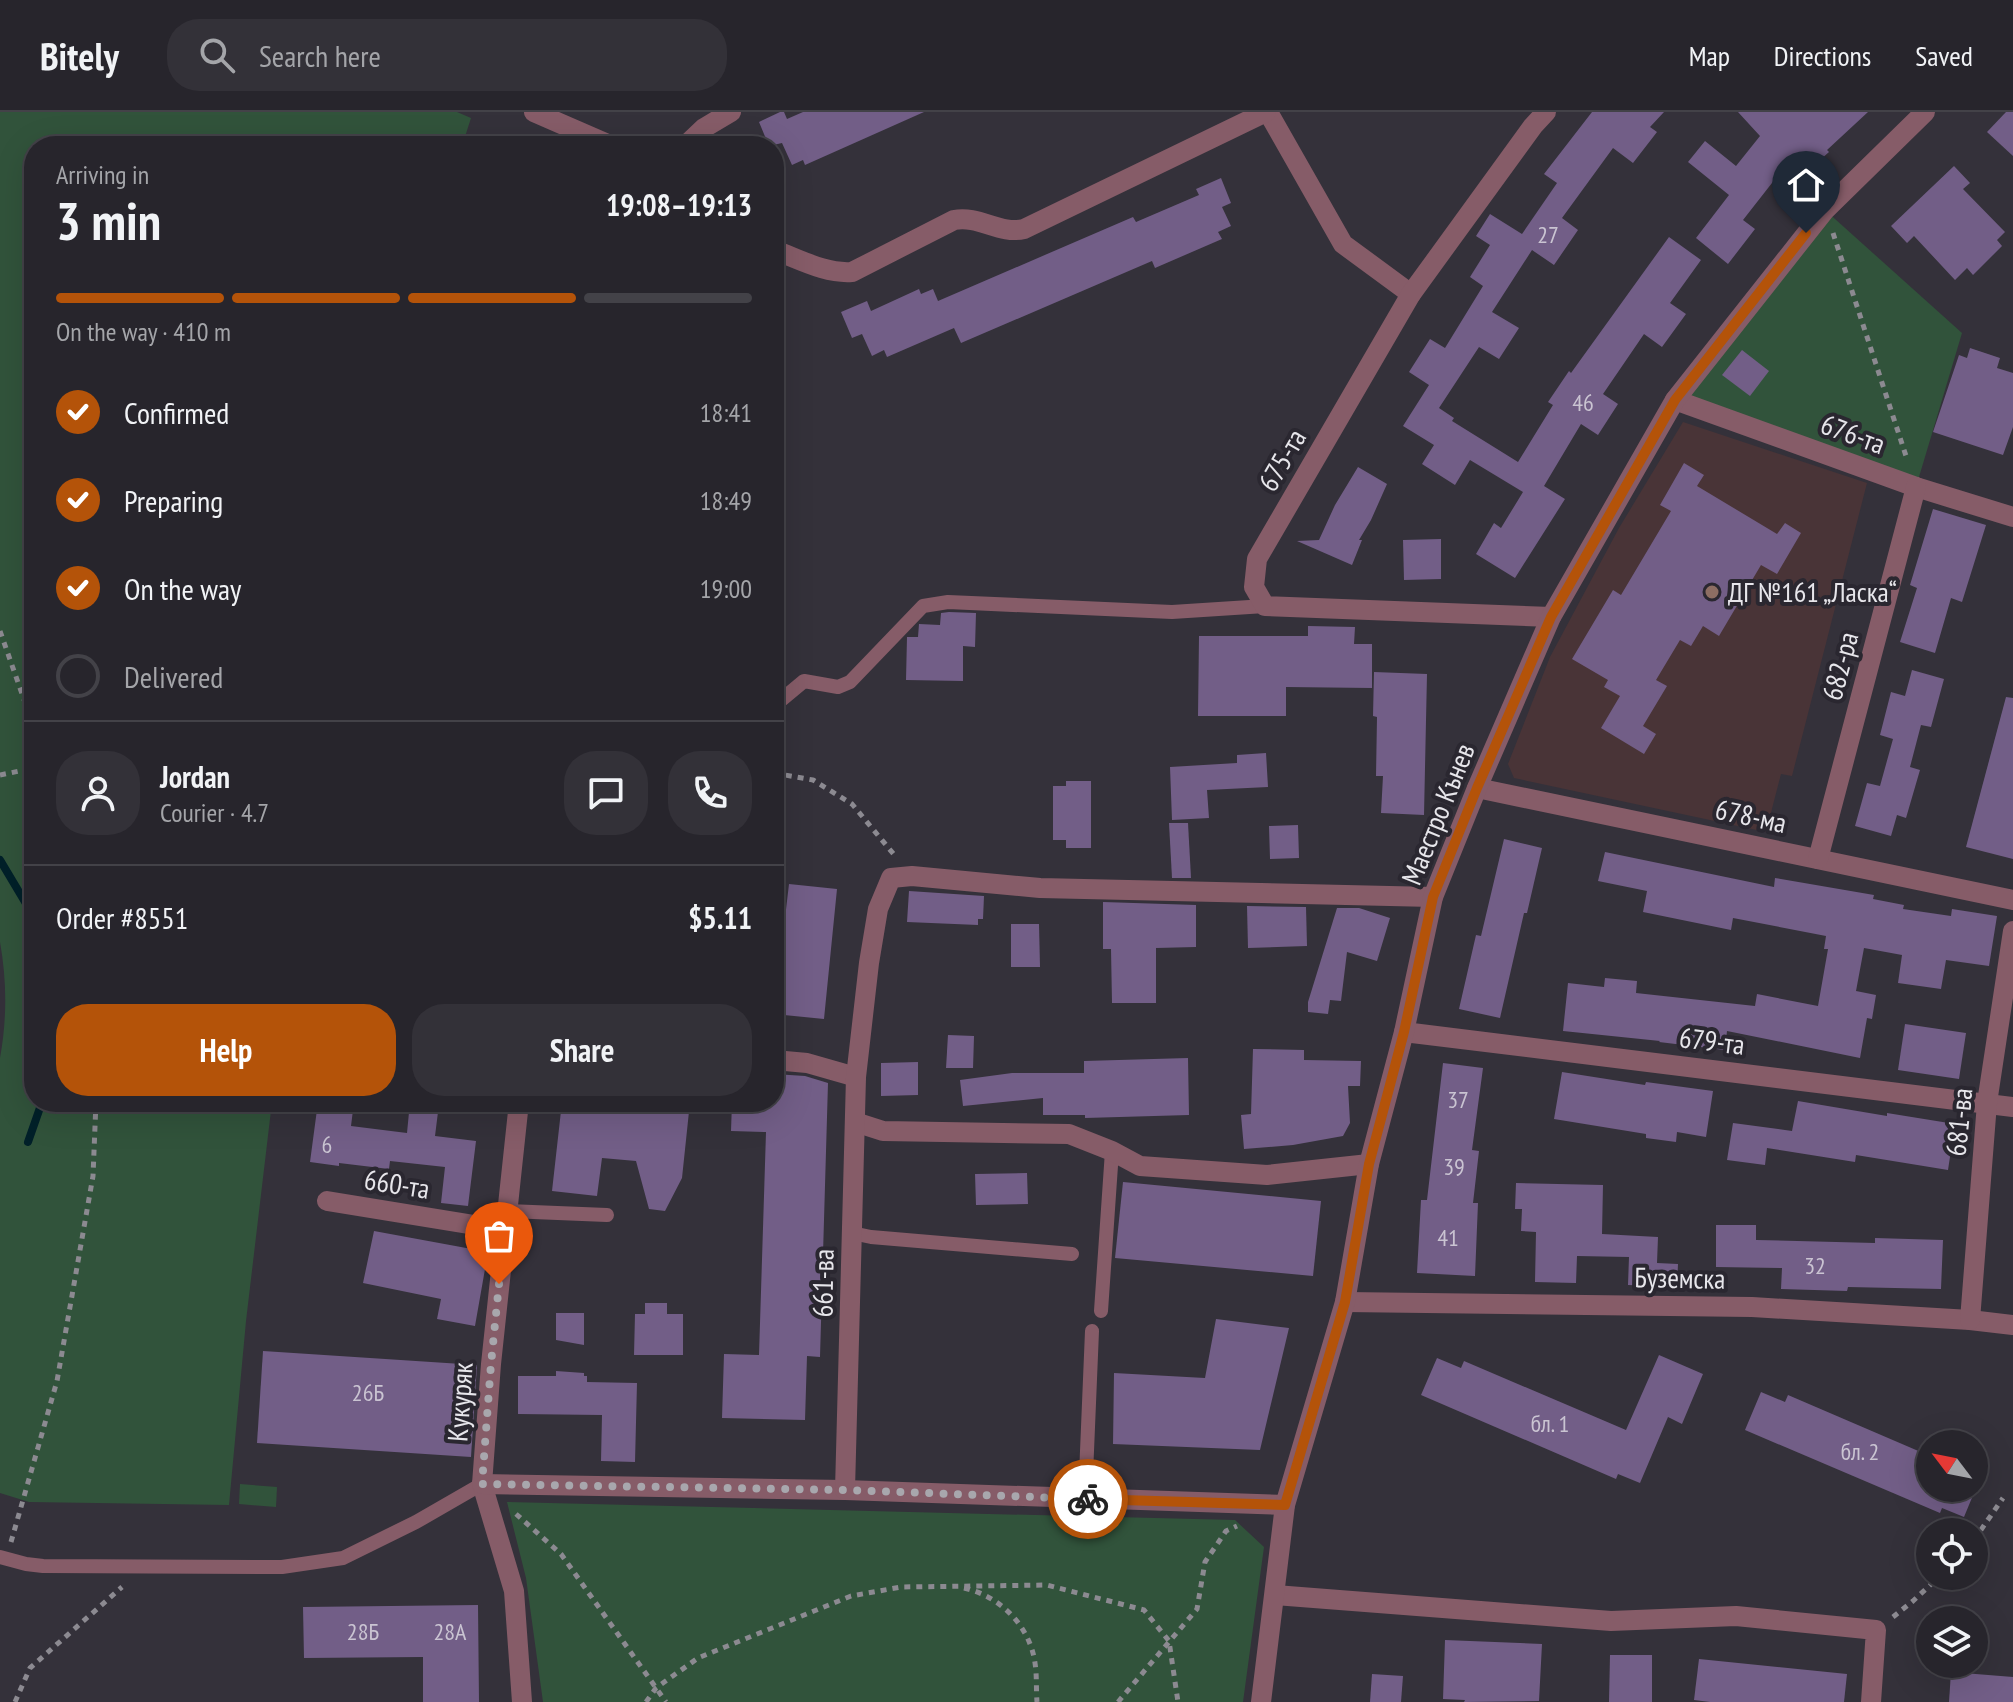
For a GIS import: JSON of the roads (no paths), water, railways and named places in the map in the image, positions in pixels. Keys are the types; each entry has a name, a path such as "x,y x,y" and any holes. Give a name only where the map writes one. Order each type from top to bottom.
{"street":[{"path":"534,112 558,117 593,136"},
{"path":"696,136 731,112"},
{"path":"784,254 826,270 852,272 954,220 970,219 1007,230 1024,229 1267,112 1343,244 1411,294"},
{"name":"675-та","path":"1265,606 1254,587 1257,559 1411,294 1546,112"},
{"name":"Маестро Кънев","path":"1261,1702 1285,1505 1345,1302 1369,1164 1404,1032 1433,897 1477,788 1551,617 1675,400 1825,210 1925,112"},
{"name":"676-та","path":"1675,400 1916,487 2013,517"},
{"name":"682-ра","path":"1818,859 1916,487"},
{"path":"1265,606 1551,617"},
{"name":"678-ма","path":"1477,788 2013,900"},
{"name":"661-ва","path":"845,1490 856,1077 878,909 891,878 912,876 1040,888 1433,897"},
{"name":"681-ва","path":"1970,1320 1987,1103 2013,931"},
{"name":"679-та","path":"1404,1032 2013,1107"},
{"path":"784,1061 807,1063 856,1077"},
{"name":"Кукуряк","path":"518,1112 491,1364 482,1484 514,1591 522,1702"},
{"path":"855,1122 883,1131 1069,1134 1140,1166 1267,1175 1369,1164"},
{"name":"660-та","path":"327,1201 506,1221"},
{"name":"Буземска","path":"1345,1302 1752,1307 2013,1325"},
{"path":"482,1484 845,1490 1285,1505"},
{"path":"1275,1595 1611,1621 1736,1616 1876,1630 1871,1702"}],"lane":[{"path":"784,698 804,681 838,687 850,682 923,606 948,602 1172,612 1265,606"},
{"path":"1101,1311 1112,1151"},
{"path":"506,1221 607,1215"},
{"path":"852,1233 1072,1254"},
{"path":"1085,1499 1092,1331"},
{"path":"3,1557 43,1566 144,1567 282,1567 343,1558 416,1522 482,1484"}],"waterway":[{"path":"0,860 24,900"},
{"path":"28,1142 38,1112"}],"place":[{"name":"ДГ №161 „Ласка“","path":"1712,592"}]}
